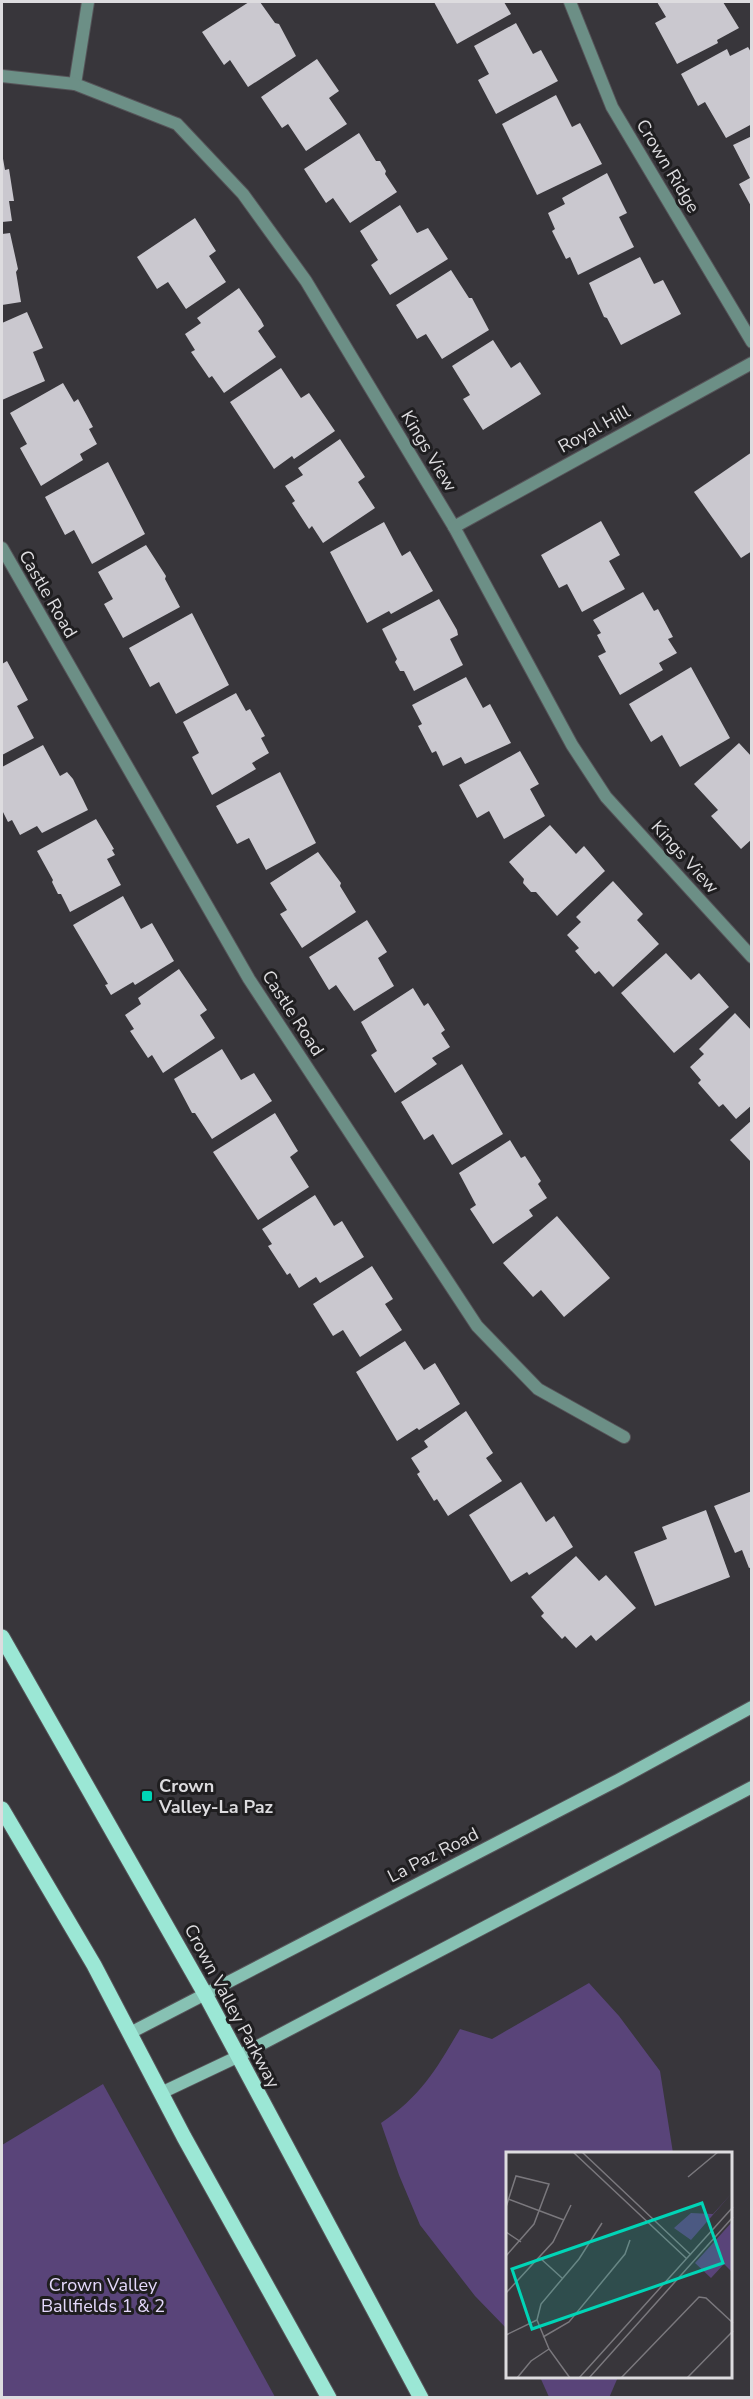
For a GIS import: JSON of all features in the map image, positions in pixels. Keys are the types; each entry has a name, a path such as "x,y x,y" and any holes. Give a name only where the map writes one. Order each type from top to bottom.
{"main road":[{"name":"Crown Valley Parkway","path":"2,1637 205,1994 421,2397"},
{"name":"La Paz Road","path":"130,2033 618,1780 752,1707"},
{"path":"161,2093 237,2057 752,1787"},
{"path":"2,1809 94,1965 161,2093 328,2397"}],"street":[{"path":"75,84 88,2"},
{"name":"Crown Ridge","path":"570,2 612,107 752,342"},
{"name":"Kings View","path":"2,76 75,84 177,124 243,194 306,280 454,527 572,745 606,797 752,957"},
{"name":"Royal Hill","path":"454,527 752,363"},
{"name":"Castle Road","path":"2,548 249,979 477,1326 538,1389 624,1437"}],"green space":[{"path":"589,1983 619,2016 660,2071 673,2152 506,2152 506,2328 475,2296 420,2225 381,2123 417,2092 460,2029 492,2039"},
{"name":"Crown Valley Ballfields 1 & 2","path":"103,2084 275,2397 2,2397 2,2145"},
{"path":"540,2378 618,2378 609,2398 549,2397"}],"building":[{"path":"249,2 260,2 275,23 279,24 296,56 248,87 230,60 224,65 202,32"},
{"path":"434,2 504,2 511,14 457,44"},
{"path":"657,2 723,2 739,28 717,40 718,43 677,64 655,23 666,17"},
{"path":"516,23 533,54 541,50 558,81 496,114 478,80 489,74 474,46"},
{"path":"748,47 752,54 752,124 726,138 705,102 698,106 681,74 727,49 730,56"},
{"path":"317,59 339,91 329,98 347,124 306,151 288,124 282,128 261,97"},
{"path":"556,95 572,127 580,123 602,164 537,195 502,124"},
{"path":"359,133 376,161 380,161 386,171 385,174 397,192 350,223 333,198 326,203 304,169"},
{"path":"752,136 752,208 739,184 750,178 733,145"},
{"path":"2,153 5,170 9,169 14,201 9,201 12,221 2,222"},
{"path":"607,173 627,213 619,217 634,247 578,275 570,257 566,259 552,231 555,229 548,213 565,204 562,198"},
{"path":"400,205 417,233 428,228 448,259 390,295 371,265 378,260 360,231"},
{"path":"195,218 216,251 209,256 226,282 186,309 168,282 157,289 137,257"},
{"path":"10,233 18,269 16,272 21,302 2,305 2,234"},
{"path":"640,257 654,284 663,280 681,314 621,345 607,318 604,317 589,283"},
{"path":"451,270 469,298 472,298 489,330 442,359 426,334 417,339 396,305"},
{"path":"239,288 261,320 264,326 258,331 276,357 224,393 212,376 209,378 191,352 195,350 185,334 201,323 197,318"},
{"path":"27,312 43,348 33,352 45,381 2,400 2,323"},
{"path":"493,340 511,368 520,362 541,394 483,430 463,399 470,395 452,366"},
{"path":"281,368 301,398 309,393 335,431 294,459 292,456 274,469 230,402"},
{"path":"63,383 74,402 78,399 93,427 89,429 97,444 80,454 83,460 41,486 20,448 27,444 10,413"},
{"path":"340,439 365,477 358,482 375,508 323,543 312,526 309,529 292,503 295,501 285,486 303,475 298,468"},
{"path":"752,452 752,551 741,558 694,492"},
{"path":"108,462 145,534 92,564 74,530 65,535 45,497"},
{"path":"601,521 620,555 609,561 625,589 582,612 567,584 559,588 541,555"},
{"path":"384,522 402,556 410,551 433,591 391,614 389,611 367,623 330,552"},
{"path":"146,545 166,576 165,579 180,607 123,638 104,604 113,599 98,572"},
{"path":"643,592 654,611 658,609 673,637 668,639 677,653 659,663 663,670 620,695 598,656 606,652 597,635 601,633 593,620"},
{"path":"439,599 457,630 458,635 450,639 463,665 414,691 404,671 400,671 395,662 397,659 382,629"},
{"path":"192,613 229,685 176,714 159,682 150,687 129,648"},
{"path":"7,661 28,700 17,706 34,738 2,755 2,664"},
{"path":"691,667 730,738 680,767 662,735 651,742 629,704"},
{"path":"466,677 483,708 490,704 511,743 465,764 461,757 443,766 436,751 432,753 418,726 422,724 412,705"},
{"path":"236,693 246,711 250,709 265,736 261,738 269,753 252,763 256,769 212,795 192,757 199,753 183,722"},
{"path":"739,743 752,757 752,839 741,849 711,816 718,810 694,784"},
{"path":"43,745 60,776 67,772 73,779 88,810 42,833 37,826 20,835 12,820 8,822 2,810 2,767"},
{"path":"520,751 539,784 530,789 545,816 504,839 489,811 477,818 459,785"},
{"path":"280,772 316,843 266,870 249,838 237,844 216,806"},
{"path":"96,819 114,849 112,850 115,855 107,859 121,885 70,912 61,894 58,894 37,851"},
{"path":"550,825 576,854 584,846 605,871 557,916 536,892 531,892 523,883 524,879 509,862"},
{"path":"318,852 341,883 340,886 356,912 302,948 280,914 287,910 270,883"},
{"path":"613,881 643,914 637,920 659,944 613,987 599,971 595,974 575,951 579,948 567,935 581,922 576,917"},
{"path":"123,896 141,929 152,923 174,961 135,985 133,982 111,995 105,985 108,984 73,925"},
{"path":"367,920 387,952 378,958 394,986 354,1011 336,985 329,990 309,957"},
{"path":"666,953 691,980 699,973 729,1007 674,1053 621,993"},
{"path":"179,969 207,1010 200,1015 215,1038 163,1073 152,1055 148,1058 130,1031 134,1029 125,1015 141,1004 138,998"},
{"path":"413,988 424,1006 428,1003 445,1030 441,1033 450,1047 432,1058 437,1064 395,1093 371,1055 377,1051 361,1022"},
{"path":"735,1013 752,1031 752,1105 736,1119 723,1104 719,1107 698,1083 701,1080 690,1067 704,1054 699,1049"},
{"path":"222,1049 241,1080 254,1073 272,1101 212,1139 195,1113 192,1113 174,1079"},
{"path":"462,1064 503,1134 452,1165 433,1134 424,1140 401,1102"},
{"path":"275,1113 298,1151 290,1157 309,1187 258,1220 213,1152"},
{"path":"752,1120 752,1163 730,1140"},
{"path":"510,1140 521,1158 525,1156 541,1181 538,1184 547,1198 529,1210 533,1216 493,1244 470,1209 476,1205 459,1173"},
{"path":"315,1195 334,1226 342,1221 364,1257 320,1283 316,1277 299,1288 290,1273 287,1275 268,1246 272,1244 262,1229"},
{"path":"557,1216 610,1278 564,1317 541,1290 533,1297 503,1263"},
{"path":"372,1266 393,1299 385,1304 402,1330 360,1357 343,1330 333,1336 313,1304"},
{"path":"405,1341 424,1370 435,1363 460,1404 397,1441 356,1372"},
{"path":"466,1411 493,1453 486,1458 502,1481 448,1516 437,1499 434,1501 417,1474 420,1472 411,1458 428,1447 424,1441"},
{"path":"521,1482 546,1522 554,1516 573,1547 529,1575 527,1572 511,1582 469,1515"},
{"path":"752,1491 752,1567 749,1568 742,1550 735,1553 714,1506"},
{"path":"706,1510 730,1577 655,1606 634,1552 667,1539 662,1527"},
{"path":"576,1556 599,1581 606,1575 636,1608 596,1641 591,1635 576,1648 565,1636 562,1639 541,1616 544,1613 531,1597"}],"place":[{"name":"Crown Valley-La Paz","path":"147,1796"}]}
